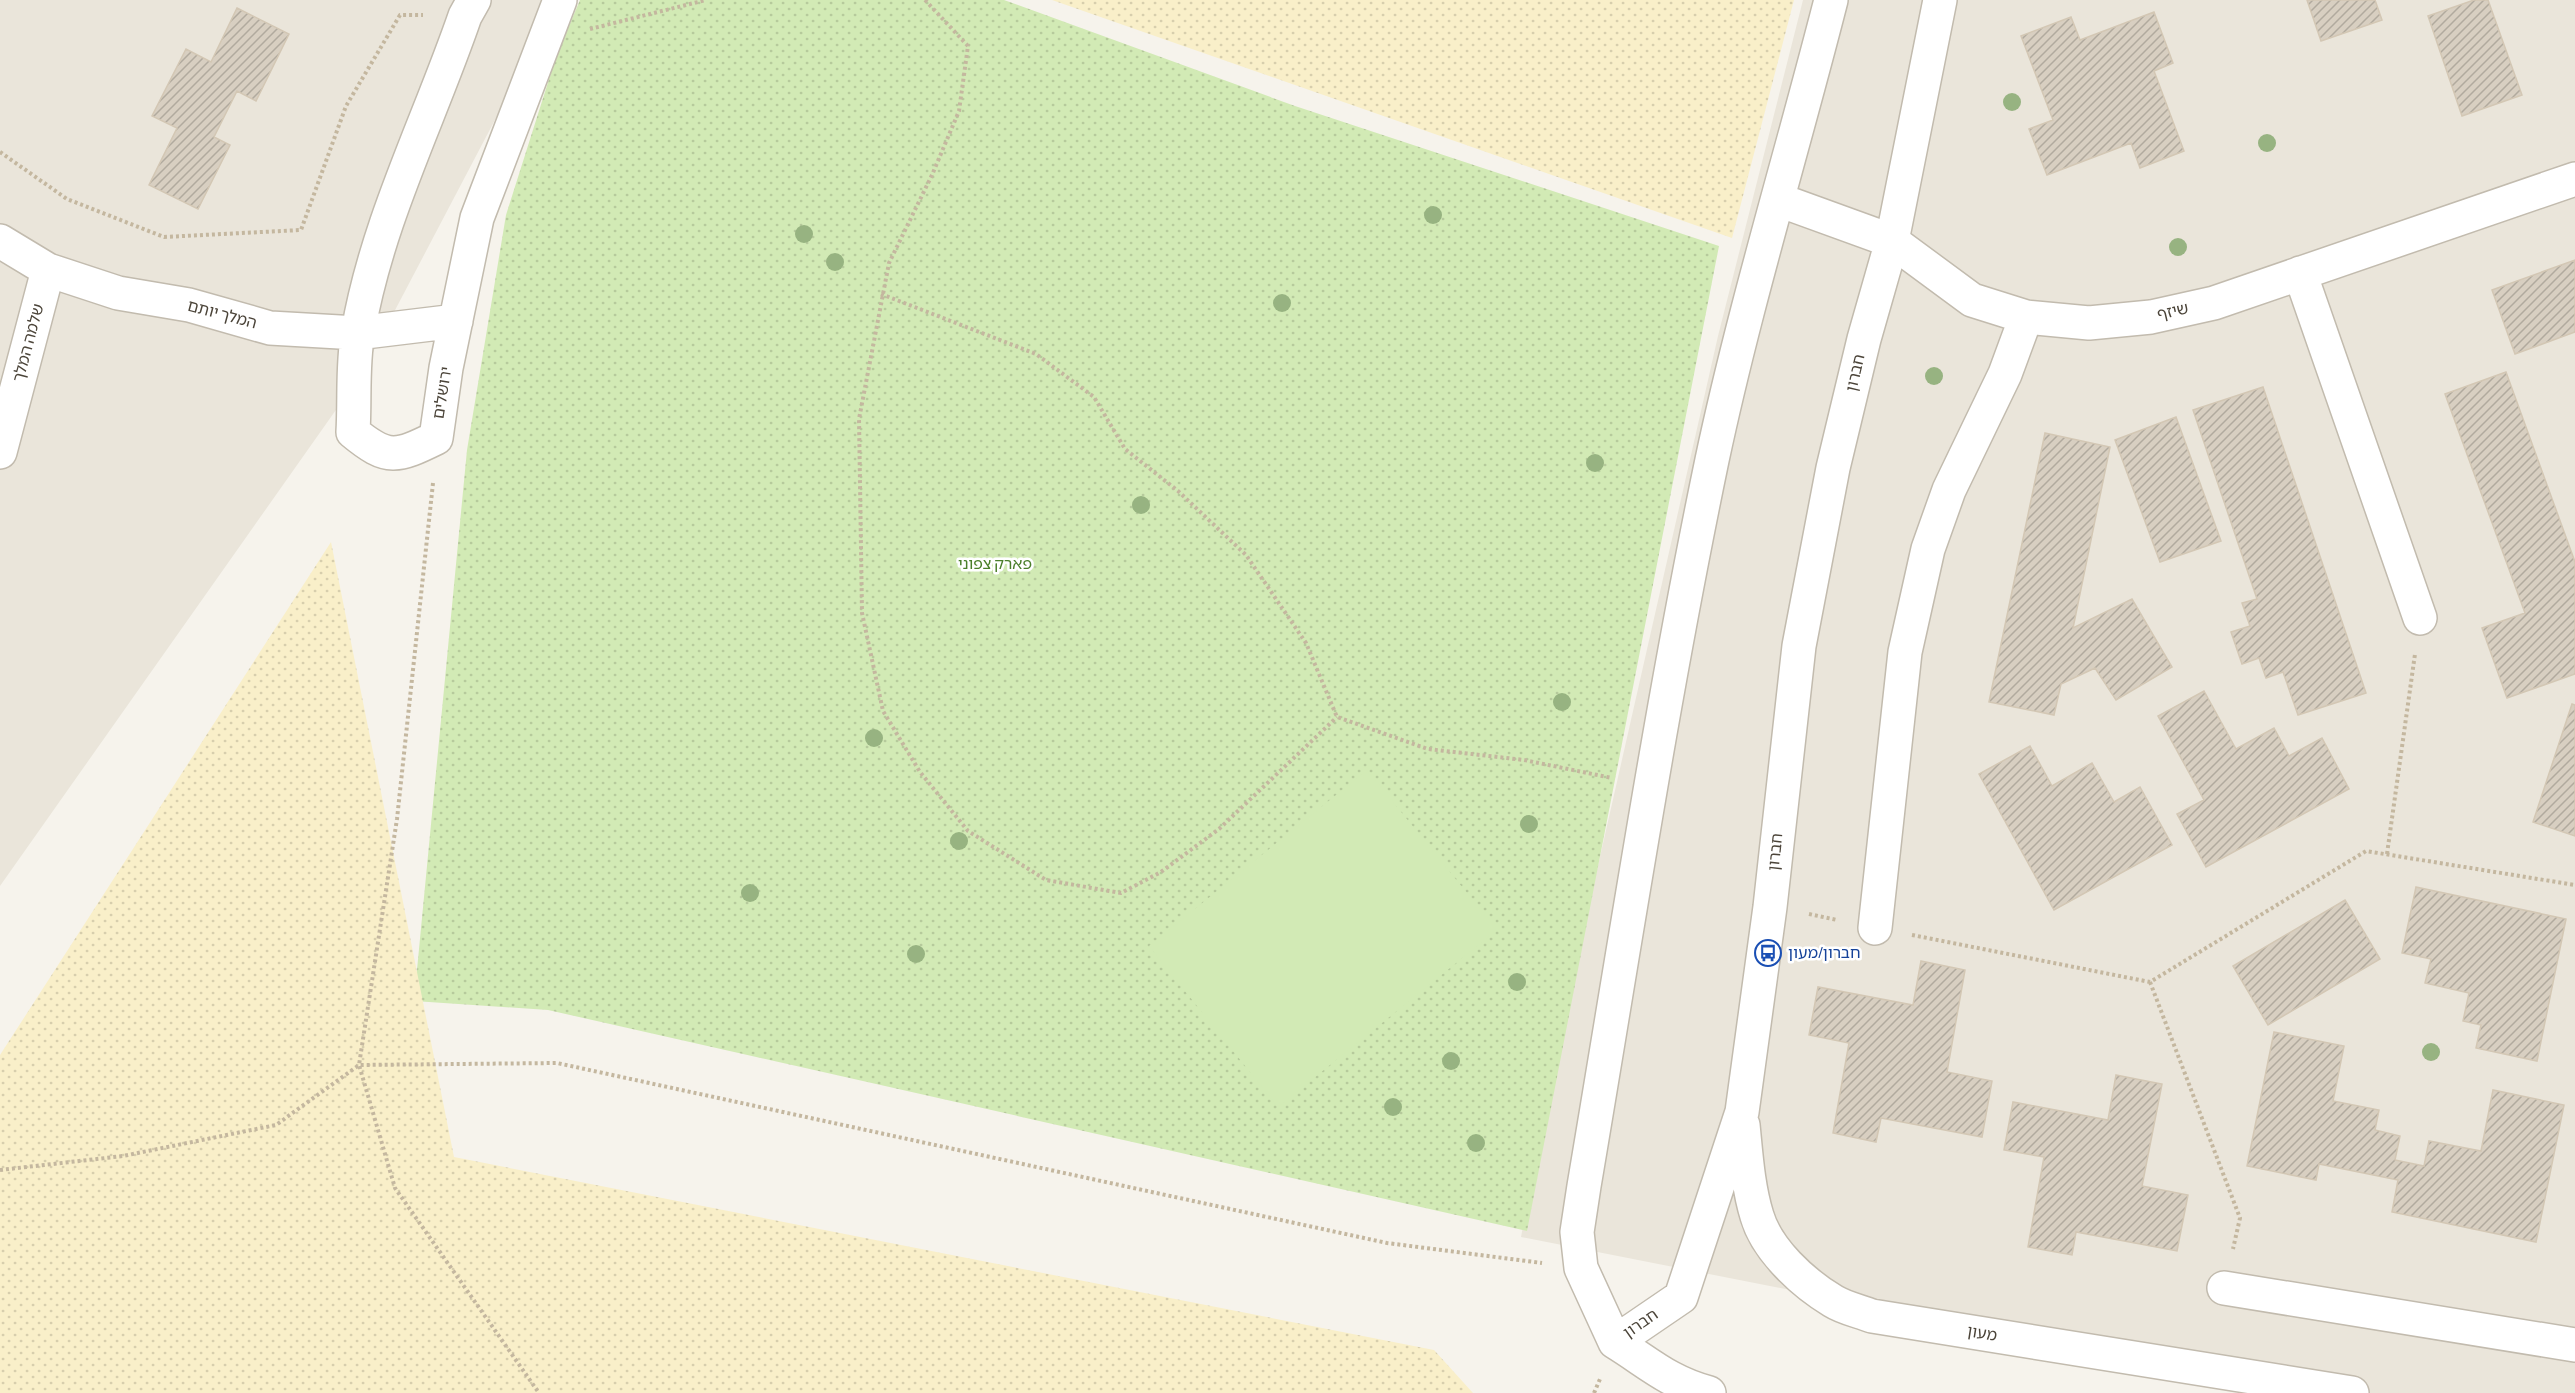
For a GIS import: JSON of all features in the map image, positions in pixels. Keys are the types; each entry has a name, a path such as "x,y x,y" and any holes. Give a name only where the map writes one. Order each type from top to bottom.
{"street":[{"name":"ירושלים","path":"469,8 402,178 375,261 357,333 353,432 375,450 394,453 407,452 436,438 477,218 560,0"},
{"name":"חברון","path":"1831,0 1744,325 1713,459 1652,784 1584,1186 1577,1232 1581,1268 1615,1342 1680,1297 1742,1112 1770,907 1799,646 1833,468 1864,339 1892,241 1940,0"},
{"name":"שיזף","path":"1779,200 1892,241 1972,300 2026,317 2089,323 2151,317 2214,303 2575,179"},
{"name":"המלך יותם","path":"0,241 48,270 118,293 189,305 270,328 357,333 456,321"},
{"name":"שלמה המלך","path":"0,452 48,270"},
{"path":"2300,273 2420,618"},
{"path":"1875,928 1905,652 1928,549 1949,490 2005,374 2026,317"},
{"name":"מעון","path":"1742,1112 1750,1187 1757,1219 1778,1253 1803,1278 1834,1302 1872,1316 2352,1393"},
{"path":"2224,1288 2575,1345"},
{"path":"1615,1342 1655,1371 1687,1387 1709,1393"}],"path":[{"path":"548,31 555,37 706,0"},
{"path":"925,0 968,46 959,111 932,175 889,262 881,294 860,419 862,613 883,711 920,772 968,831 1046,880 1121,894 1161,872 1219,829 1337,717"},
{"path":"0,152 67,199 164,237 301,230 346,106 400,15 469,8"},
{"path":"881,294 1036,354 1094,397 1125,449 1178,491 1246,555 1306,644 1337,717 1428,749 1524,760 1652,784"},
{"path":"436,438 397,819 360,1065 395,1188 539,1393"},
{"path":"2387,854 2420,618"},
{"path":"1770,907 2150,982 2366,851 2575,885"},
{"path":"2150,982 2240,1218 2224,1288"},
{"path":"0,1170 123,1156 276,1125 360,1065 557,1063 1387,1243 1581,1268"}],"shaded area":[{"path":"0,0 558,0 362,373 0,886"},
{"path":"1803,0 2575,0 2575,1393 2314,1393 1521,1237 1551,1073 1718,336"}],"green space":[{"name":"פארק צפוני","path":"580,0 1004,0 1295,106 1719,246 1527,1231 548,1010 414,1001 467,450 506,215 557,54"},
{"path":"1367,770 1497,930 1278,1107 1149,946"}],"sand":[{"path":"1052,0 1794,0 1732,238"},
{"path":"331,542 454,1157 1434,1350 1473,1393 0,1393 0,1055"}],"building":[{"path":"2307,0 2375,0 2382,20 2321,41"},
{"path":"2474,0 2488,0 2522,95 2462,116 2428,16"},
{"path":"237,8 289,34 256,101 237,91 214,137 230,145 198,209 149,185 177,128 152,116 186,49 211,62"},
{"path":"2154,12 2173,63 2154,71 2184,151 2140,168 2131,143 2047,175 2029,129 2053,120 2021,36 2071,17 2080,40"},
{"path":"2575,260 2575,332 2515,354 2492,290"},
{"path":"2506,372 2575,562 2575,674 2507,698 2482,628 2525,613 2445,394"},
{"path":"2263,387 2366,693 2298,715 2283,672 2266,678 2259,658 2242,664 2231,632 2250,626 2242,603 2257,599 2193,410"},
{"path":"2176,417 2221,541 2160,562 2115,440"},
{"path":"2045,433 2110,447 2073,628 2132,599 2172,667 2116,700 2095,668 2061,684 2054,715 1989,702"},
{"path":"2204,691 2236,749 2274,728 2289,756 2322,738 2349,789 2206,867 2177,814 2204,800 2158,716"},
{"path":"2572,704 2575,705 2575,836 2533,822"},
{"path":"2030,746 2052,786 2092,763 2114,802 2140,787 2172,845 2054,910 1979,774"},
{"path":"2416,887 2566,919 2537,1061 2476,1048 2481,1025 2463,1021 2469,993 2425,983 2431,959 2402,953"},
{"path":"2345,900 2380,959 2268,1025 2233,966"},
{"path":"1921,961 1965,970 1947,1072 1992,1081 1982,1137 1881,1118 1876,1142 1833,1133 1849,1043 1809,1035 1818,987 1913,1005"},
{"path":"2274,1032 2344,1046 2333,1101 2379,1110 2375,1130 2400,1136 2395,1160 2424,1166 2429,1141 2481,1151 2493,1090 2564,1105 2536,1242 2392,1212 2398,1180 2319,1164 2316,1180 2247,1166"},
{"path":"2116,1075 2162,1084 2142,1186 2188,1195 2177,1251 2076,1232 2072,1255 2028,1247 2044,1157 2004,1150 2013,1102 2108,1120"}],"place":[{"name":"חברון/מעון","path":"1768,953"}]}
